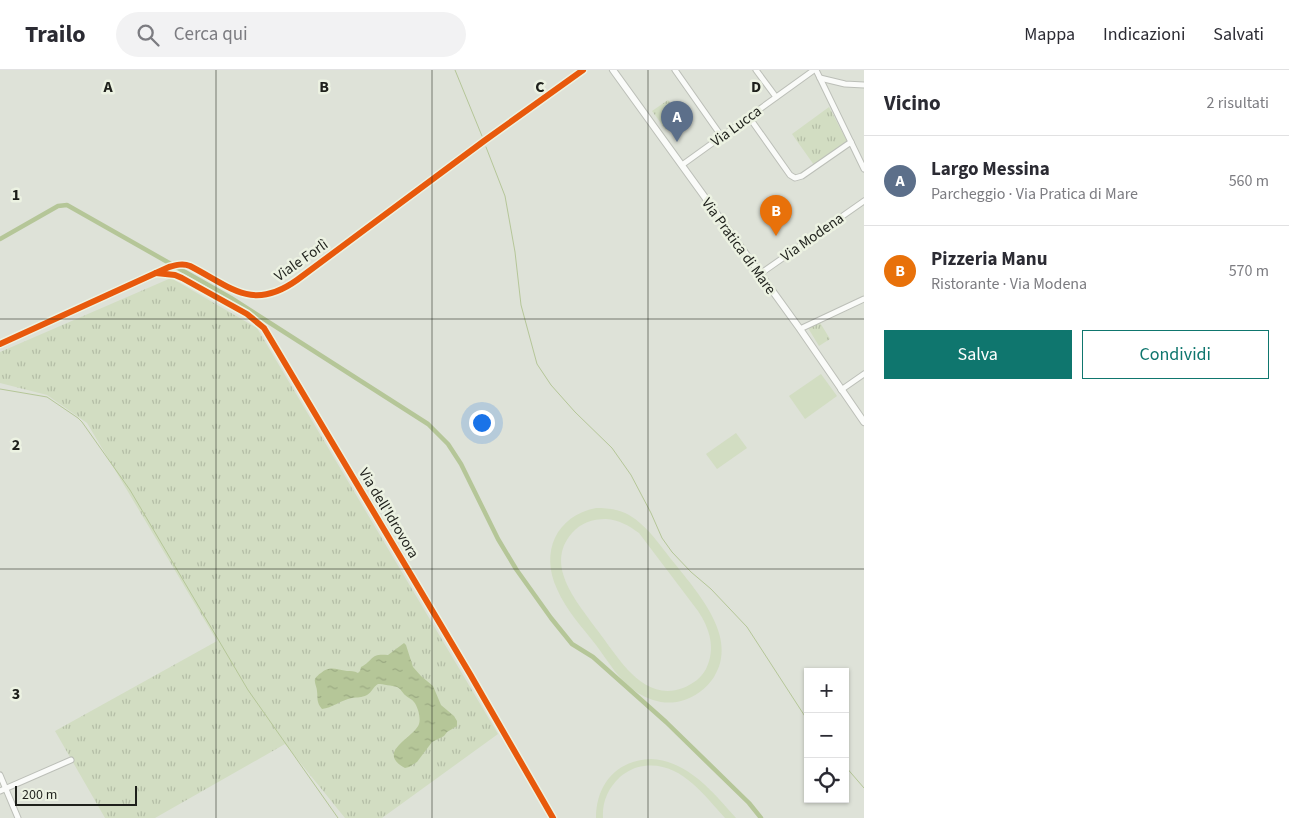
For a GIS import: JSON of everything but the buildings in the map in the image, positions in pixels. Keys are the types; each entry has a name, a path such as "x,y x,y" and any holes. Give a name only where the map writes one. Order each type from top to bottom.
{"street":[{"name":"Viale Forlì","path":"0,344 169,267 178,265 190,266 245,294 255,296 269,295 283,290 583,70"},
{"name":"Via Pratica di Mare","path":"613,70 800,329 840,390 864,422"},
{"path":"675,70 722,137"},
{"path":"756,70 776,98"},
{"name":"Via Lucca","path":"682,165 815,70"},
{"path":"815,70 864,168"},
{"path":"820,78 841,83 864,85"},
{"path":"749,117 790,175 795,178 802,176 851,142"},
{"name":"Via Modena","path":"760,274 864,200"},
{"name":"Via dell'Idrovora","path":"156,273 175,274 247,314 264,328 465,665 553,818"},
{"path":"800,329 864,299"},
{"path":"840,390 864,374"},
{"path":"3,790 71,760"},
{"path":"0,775 3,790 18,818"}],"green space":[{"path":"668,100 682,119 666,130 652,111"},
{"path":"829,107 847,141 814,165 792,134"},
{"path":"171,278 257,328 498,734 382,818 345,818 285,744 155,818 105,818 55,731 217,641 87,423 47,395 0,383 0,352"},
{"path":"819,321 830,339 819,346 808,328"},
{"path":"821,374 837,396 805,419 789,396"},
{"path":"736,433 747,448 717,469 706,454"},
{"path":"596,508 617,510 636,520 654,537 704,602 719,632 722,647 720,662 714,677 704,689 695,695 686,700 670,703 653,700 638,693 615,671 565,604 552,575 551,549 562,527 582,512","holes":["606,519 623,523 639,533 698,611 706,625 711,647 709,662 702,675 683,688 669,691 656,689 633,675 614,653 582,609 567,584 562,571 561,558 564,546 572,533 579,527 587,522"]},
{"path":"651,759 677,765 688,772 709,788 736,818 725,818 700,790 680,774 657,766 644,766 628,771 620,777 612,786 607,796 603,818 596,818 600,795 604,785 611,776 628,764 639,760"}],"water":[{"path":"404,643 413,667 433,686 441,705 457,721 457,726 432,742 417,762 405,768 397,762 394,756 399,745 419,724 419,713 413,701 397,687 378,684 365,696 348,699 322,709 318,702 315,680 319,674 327,669 358,673 361,667 375,656 388,655"}],"waterway":[{"path":"455,70 482,136"},
{"path":"486,147 505,196 515,252 521,305 537,364 551,385 575,412 612,448 631,475 662,538 672,552 747,627 804,715"},
{"path":"0,239 58,206 67,205 231,298 428,424 448,444 461,464 498,539 516,569 572,644 593,657 666,722 749,803 761,818"},
{"path":"0,389 47,397 82,422 130,490 248,690 338,818"},
{"path":"849,771 864,788"}],"cycle path":[{"path":"0,344 177,265 190,266 242,293 254,295 267,294 281,289 297,280 583,70"},
{"path":"156,273 175,275 182,278 247,314 264,328 470,674 553,818"}],"place":[{"name":"Largo Messina","path":"677,142"},
{"name":"Pizzeria Manu","path":"776,236"}]}
